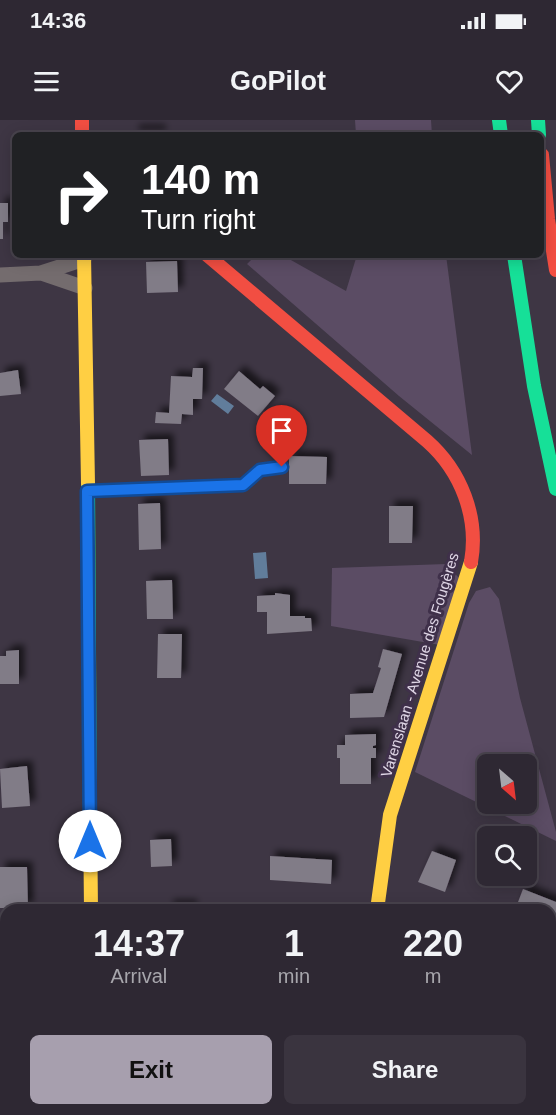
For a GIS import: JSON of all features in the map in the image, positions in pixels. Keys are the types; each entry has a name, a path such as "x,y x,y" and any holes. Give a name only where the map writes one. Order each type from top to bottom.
{"main road":[{"path":"544,176 556,270"},
{"path":"84,258 87,345 91,904"},
{"name":"Varenslaan - Avenue des Fougères","path":"211,258 428,441 447,461 460,484 472,524 473,548 468,576 390,815 378,904"},
{"path":"514,258 534,386 556,489"}],"street":[{"path":"0,275 41,273 81,258"},
{"path":"41,273 85,288"}],"lane":[{"path":"87,491 243,485 260,470 282,467"}],"shaded area":[{"path":"355,120 431,120 432,132 356,132"},
{"path":"253,258 287,258 346,291 356,258 446,258 472,455 399,396 247,264"},
{"path":"446,564 459,578 440,645 331,626 332,568"},
{"path":"490,587 499,599 520,698 535,754 477,754 477,802 415,772 469,603 476,591"},
{"path":"537,761 556,832 556,841 537,832 537,826 525,826 501,814 537,814"}],"water":[{"path":"217,394 234,406 228,414 211,401"},
{"path":"266,552 268,578 255,579 253,553"}],"building":[{"path":"134,130 160,130 160,132 134,132"},
{"path":"0,203 8,203 8,222 3,222 3,239 0,239"},
{"path":"177,261 178,292 147,293 146,262"},
{"path":"193,368 203,368 202,399 193,399 193,415 182,414 181,424 155,423 156,412 169,413 171,376 192,377"},
{"path":"18,370 21,394 0,396 0,373"},
{"path":"239,371 260,389 263,386 275,396 258,416 224,389"},
{"path":"168,439 169,475 141,476 139,440"},
{"path":"289,456 327,457 326,484 289,484"},
{"path":"160,503 161,549 139,550 138,504"},
{"path":"389,506 413,506 412,543 389,543"},
{"path":"172,580 173,619 147,619 146,581"},
{"path":"275,593 290,595 290,616 311,618 312,631 267,634 267,612 257,612 257,596 275,595"},
{"path":"158,634 182,634 181,678 157,678"},
{"path":"383,649 402,654 384,717 350,718 350,694 373,693 381,668 378,667"},
{"path":"19,650 19,684 0,684 0,656 6,656 6,651"},
{"path":"376,734 376,745 373,748 376,748 376,758 371,758 371,784 340,784 340,758 337,758 337,745 345,745 345,735"},
{"path":"27,766 30,806 2,808 0,769"},
{"path":"171,839 172,866 151,867 150,840"},
{"path":"432,851 456,860 445,892 418,882"},
{"path":"270,856 332,860 331,884 270,880"},
{"path":"0,867 27,867 28,904 0,904"},
{"path":"523,889 556,902 556,904 517,904"}],"traffic: fast":[{"path":"499,120 501,132"},
{"path":"538,120 539,132"},
{"path":"514,258 534,386 556,489"},
{"path":"88,484 90,812"}],"traffic: slow":[{"path":"84,258 88,484"},
{"path":"378,904 390,815 471,562"},
{"path":"90,812 91,904"}],"traffic: jam":[{"path":"82,120 82,132"},
{"path":"544,176 556,270"},
{"path":"211,258 439,453 458,481 470,512 473,545 471,562"}],"route":[{"path":"90,841 87,491 243,485 260,470 282,467"}]}
